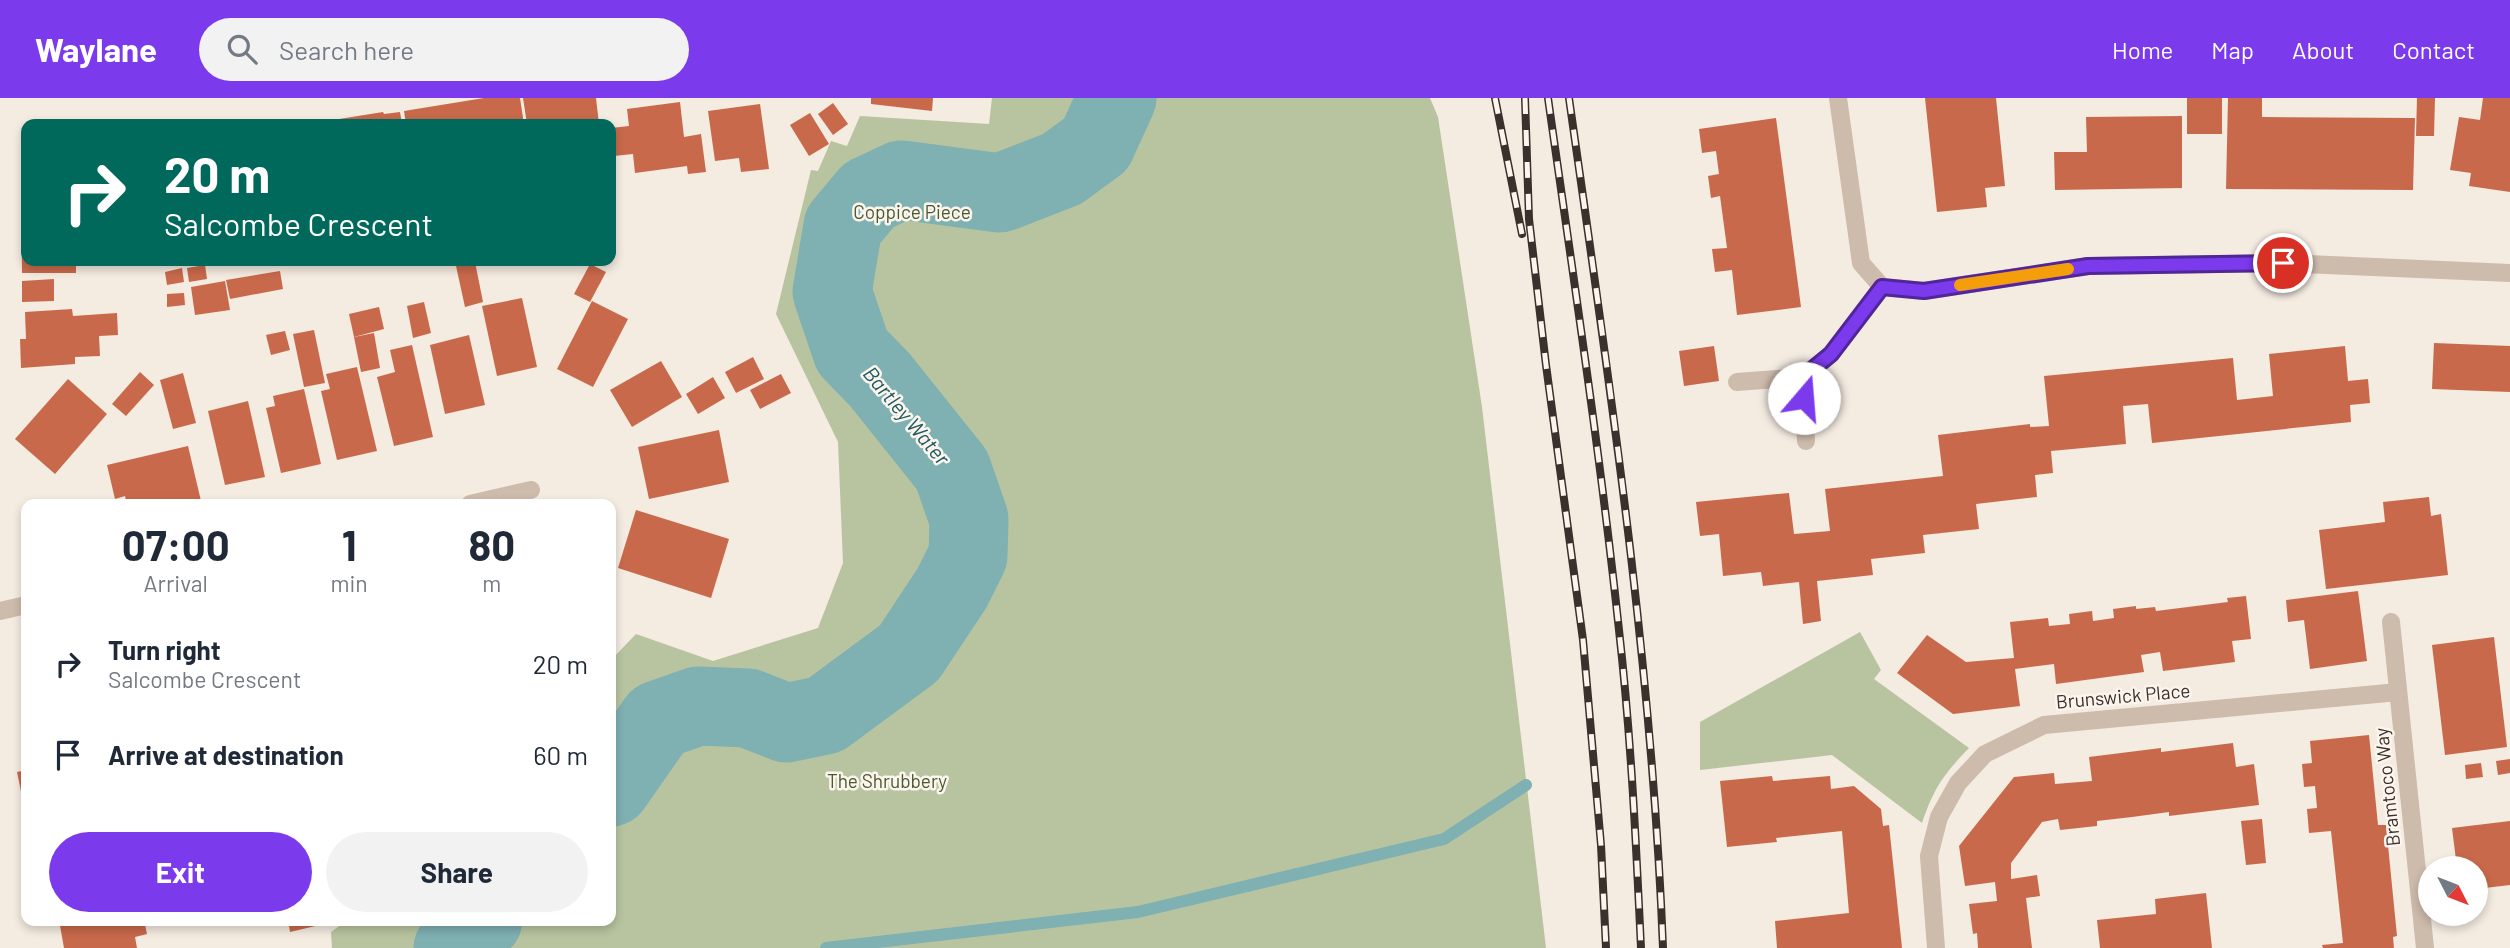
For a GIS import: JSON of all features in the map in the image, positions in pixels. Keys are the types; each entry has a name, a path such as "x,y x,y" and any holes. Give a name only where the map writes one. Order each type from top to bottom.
{"street":[{"path":"1838,98 1861,264 1882,287 1924,291 2102,266 2283,263 2510,273"},
{"path":"1737,382 1803,377 1831,354 1882,287"},
{"path":"1803,377 1806,441"},
{"path":"492,499 531,490"},
{"path":"0,611 21,606"},
{"name":"Bramtoco Way","path":"2391,622 2425,948"},
{"name":"Brunswick Place","path":"1936,948 1928,856 1939,817 1958,783 1986,754 2044,724 2398,692"}],"green space":[{"path":"992,98 1430,98 1438,117 1482,407 1546,948 332,948 331,932 339,926 616,926 616,655 636,634 713,661 818,628 843,563 838,442 776,314 811,170 818,171 831,141 847,146 860,116 989,124"},
{"path":"1860,632 1881,670 1874,679 1969,748 1940,782 1922,823 1832,755 1700,770 1700,722"}],"building":[{"path":"484,98 520,98 523,119 405,119 404,111"},
{"path":"523,98 596,98 598,119 526,119"},
{"path":"871,98 933,98 932,111 871,104"},
{"path":"1925,98 1996,98 2005,186 1985,188 1987,207 1937,212"},
{"path":"2187,98 2222,98 2222,134 2187,134"},
{"path":"2228,98 2262,98 2262,117 2415,118 2413,190 2226,189"},
{"path":"2417,98 2435,98 2434,136 2416,136"},
{"path":"2483,98 2510,98 2510,192 2469,186 2471,173 2450,170 2459,117 2480,120"},
{"path":"680,102 684,137 701,134 706,172 688,174 687,166 635,173 633,154 616,156 616,127 629,126 627,109"},
{"path":"833,103 848,124 833,135 818,114"},
{"path":"760,104 769,169 741,172 739,158 715,161 708,111"},
{"path":"400,112 401,119 339,119"},
{"path":"810,113 829,144 809,156 790,125"},
{"path":"2182,116 2182,188 2055,190 2054,152 2087,152 2086,117"},
{"path":"1776,118 1801,307 1737,315 1732,270 1715,272 1712,249 1727,248 1720,196 1711,198 1708,176 1719,174 1716,151 1702,153 1699,129"},
{"path":"22,266 76,266 76,273 22,273"},
{"path":"205,266 207,279 189,282 187,268"},
{"path":"456,266 476,266 483,302 465,307"},
{"path":"589,266 606,272 590,302 574,294"},
{"path":"182,268 184,282 167,285 165,272"},
{"path":"280,271 283,289 230,299 226,280"},
{"path":"54,279 54,301 22,302 22,281"},
{"path":"225,281 230,310 195,315 191,287"},
{"path":"184,293 185,305 167,307 167,294"},
{"path":"522,298 537,367 497,376 482,306"},
{"path":"592,301 628,319 593,387 557,369"},
{"path":"424,302 431,333 413,338 407,306"},
{"path":"379,307 384,329 354,337 349,314"},
{"path":"72,309 73,316 117,313 118,335 99,336 100,356 75,357 75,364 21,368 20,339 26,339 25,312"},
{"path":"314,330 325,383 304,387 293,334"},
{"path":"285,331 290,350 271,355 266,335"},
{"path":"374,333 380,368 361,372 354,337"},
{"path":"469,335 485,405 445,414 430,345"},
{"path":"2434,343 2510,346 2510,392 2432,389"},
{"path":"412,345 433,437 394,446 377,377 395,372 390,350"},
{"path":"1714,346 1719,381 1684,386 1679,351"},
{"path":"2345,346 2348,381 2368,379 2370,403 2350,405 2351,422 2152,443 2148,404 2123,406 2126,444 2051,451 2053,473 2035,475 2037,497 1976,504 1979,529 1923,535 1925,553 1871,559 1873,575 1817,581 1821,621 1803,624 1799,582 1763,586 1761,572 1723,576 1719,534 1700,536 1696,502 1789,493 1794,534 1830,531 1825,489 1943,476 1938,435 2030,424 2030,427 2049,426 2044,376 2233,358 2237,400 2273,396 2269,354"},
{"path":"753,357 764,379 736,393 725,372"},
{"path":"661,361 682,397 632,427 610,390"},
{"path":"357,367 377,451 337,460 321,391 330,389 326,374"},
{"path":"140,372 154,385 126,416 112,404"},
{"path":"183,373 196,423 173,429 160,380"},
{"path":"781,374 791,393 760,409 750,390"},
{"path":"713,377 725,398 698,414 686,394"},
{"path":"68,379 107,414 55,474 15,439"},
{"path":"304,389 321,464 281,473 266,408 275,406 273,396"},
{"path":"248,401 265,477 225,485 208,411"},
{"path":"719,430 729,482 649,499 638,447"},
{"path":"188,446 201,499 126,499 125,496 115,499 107,465"},
{"path":"2429,497 2431,516 2441,514 2448,575 2326,589 2319,530 2385,522 2383,502"},
{"path":"636,510 729,539 711,598 618,568"},
{"path":"2358,591 2367,661 2310,669 2304,620 2288,622 2286,600"},
{"path":"2246,596 2251,639 2232,641 2235,662 2163,671 2160,652 2141,655 2144,672 2056,684 2054,664 2015,669 2020,706 1953,714 1897,673 1927,635 1966,662 2014,658 2010,622 2048,618 2049,626 2070,624 2069,614 2092,611 2093,621 2114,618 2113,609 2136,606 2136,609 2155,607 2156,611 2228,602 2227,598"},
{"path":"2494,637 2507,747 2445,755 2432,645"},
{"path":"2369,735 2378,825 2386,825 2397,936 2393,937 2394,948 2323,948 2322,945 2343,943 2331,831 2309,833 2307,809 2317,808 2315,786 2304,787 2302,764 2312,763 2310,741"},
{"path":"2233,743 2236,767 2254,764 2259,805 2169,816 2169,812 2097,821 2097,826 2060,830 2058,819 2042,822 2011,863 2011,879 2037,875 2040,896 2026,898 2032,948 1978,948 1969,904 1997,901 1995,882 1965,886 1959,846 2014,777 2054,773 2055,784 2092,781 2089,757"},
{"path":"2510,759 2510,773 2498,775 2496,761"},
{"path":"2481,763 2483,777 2466,779 2465,765"},
{"path":"21,771 21,792 17,772"},
{"path":"1772,776 1773,781 1830,776 1831,789 1854,786 1881,809 1883,826 1889,825 1902,948 1777,948 1775,921 1849,913 1842,831 1776,838 1777,842 1727,847 1720,781"},
{"path":"2262,819 2266,863 2246,865 2241,821"},
{"path":"2510,821 2510,885 2488,888 2488,856 2456,856 2452,828"},
{"path":"2206,893 2212,948 2100,948 2097,920 2156,914 2155,899"},
{"path":"60,926 145,926 147,934 135,937 137,948 64,948"},
{"path":"289,926 316,926 290,932"}],"waterway":[{"name":"Bartley Water","path":"616,780 658,720 698,706 748,708 786,723 825,715 909,653 952,588 968,556 969,519 952,470 880,380 852,351 832,292 843,226 869,195 901,180 1000,193 1062,169 1096,144 1117,98"},
{"path":"826,948 1138,912 1444,839 1526,785"},
{"name":"Bartley Water","path":"453,948 475,926"}],"railway":[{"path":"1495,98 1522,234"},
{"path":"1525,98 1529,219 1583,640 1601,845 1606,948"},
{"path":"1548,98 1612,563 1630,749 1641,948"},
{"path":"1569,98 1639,628 1663,948"}],"slow traffic":[{"path":"1960,285 2068,269"}],"route":[{"path":"1804,398 1803,377 1831,354 1882,287 1924,291 2088,266 2283,263"}],"park label":[{"name":"Coppice Piece","path":"912,212"},
{"name":"The Shrubbery","path":"887,781"}]}
